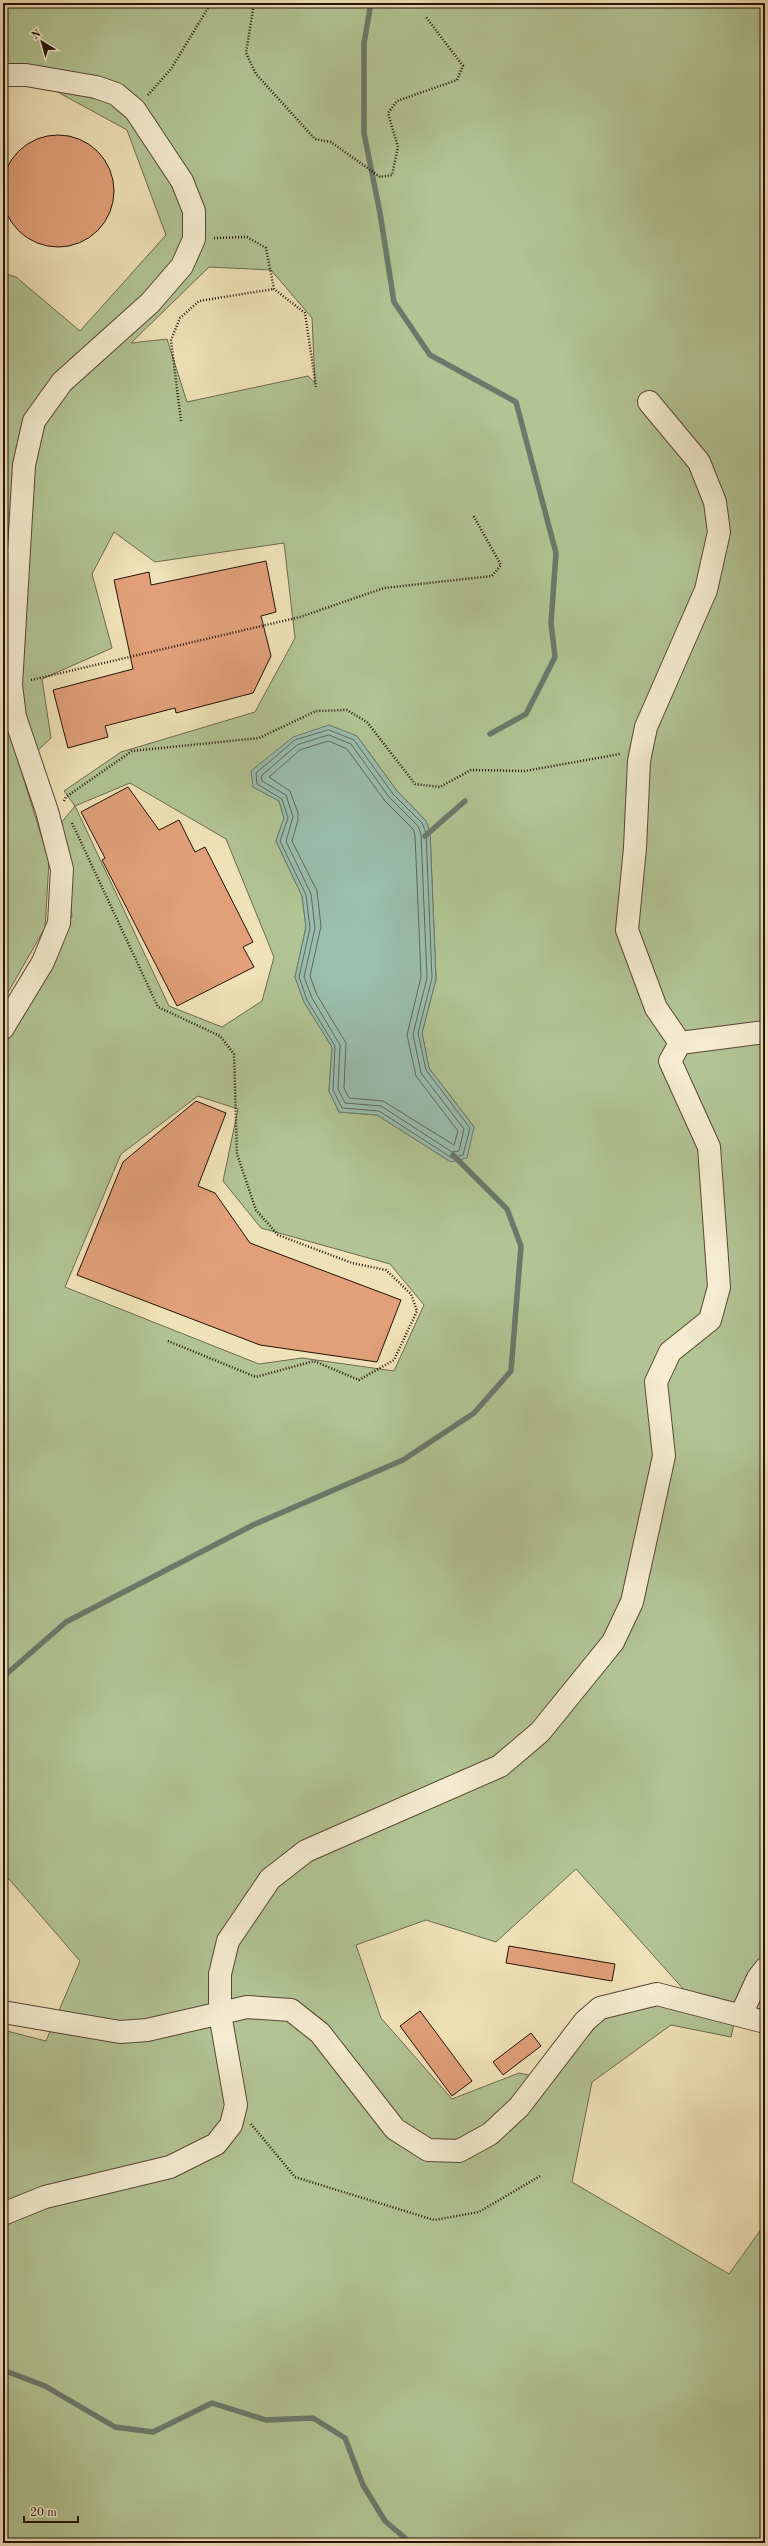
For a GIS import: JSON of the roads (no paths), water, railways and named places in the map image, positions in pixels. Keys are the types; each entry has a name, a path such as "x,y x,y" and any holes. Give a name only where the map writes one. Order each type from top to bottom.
{"street":[{"path":"3,75 26,75 96,87 116,94 135,110 182,181 194,211 194,239 182,266 150,303 62,382 34,421 24,465 11,685 15,717 53,811 62,869 59,923 43,962 3,1028"},
{"path":"649,402 699,462 715,502 719,532 706,590 646,727 639,761 635,848 627,930 656,1008 680,1043"},
{"path":"680,1043 765,1032"},
{"path":"3,2214 45,2197 170,2167 216,2144 231,2125 236,2105 220,2014 220,1974 228,1942 270,1879 306,1851 500,1766 540,1732 613,1642 632,1602 664,1456 656,1382 670,1352 710,1320 719,1287 709,1147 670,1061 680,1043"},
{"path":"741,2015 758,1978 765,1970"},
{"path":"3,2012 120,2032 147,2030 246,2007 291,2010 320,2033 394,2129 428,2150 459,2151 490,2134 519,2108 585,2021 600,2008 657,1994 765,2022"}],"water":[{"path":"329,725 357,736 397,791 426,821 430,832 436,979 422,1033 429,1068 474,1127 467,1158 451,1162 377,1115 339,1112 329,1091 332,1047 304,1002 295,977 306,927 302,896 276,841 284,818 279,801 253,787 251,771 293,737"}],"waterway":[{"path":"371,3 364,43 364,133 380,213 394,302 430,355 516,402 556,553 551,623 555,657 526,714 490,734"},
{"path":"425,836 465,801"},
{"path":"3,1677 66,1622 253,1525 403,1460 474,1413 511,1371 521,1246 507,1209 453,1155"},
{"path":"3,2370 45,2386 115,2427 153,2432 212,2403 266,2420 313,2418 345,2438 363,2485 385,2521 411,2543"}]}
